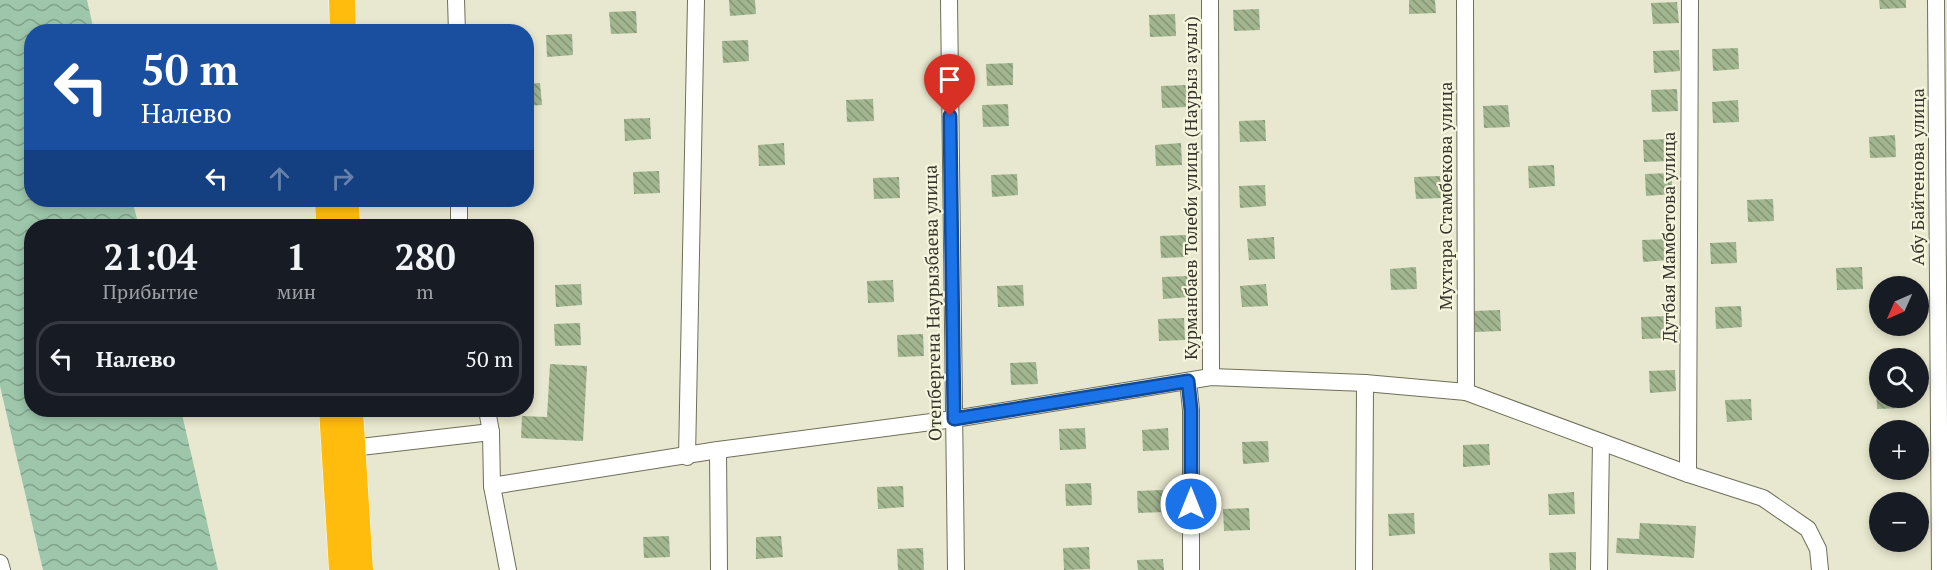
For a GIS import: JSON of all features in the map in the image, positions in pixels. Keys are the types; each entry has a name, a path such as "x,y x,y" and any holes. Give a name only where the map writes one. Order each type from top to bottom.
{"highway":[{"path":"324,0 325,24"},
{"path":"342,0 343,24"},
{"path":"335,417 342,449 360,570"},
{"path":"342,570 342,449 349,417"}],"street":[{"path":"456,0 457,24"},
{"path":"687,457 696,0"},
{"name":"Отепбергена Наурызбаева улица","path":"949,0 956,570"},
{"name":"Курманбаев Толеби улица (Наурыз ауыл)","path":"1210,0 1211,376"},
{"name":"Мухтара Стамбекова улица","path":"1465,0 1466,392"},
{"name":"Дутбая Мамбетова улица","path":"1688,474 1690,0"},
{"name":"Абу Байтенова улица","path":"1936,0 1940,570"},
{"path":"492,486 687,457 718,450 954,419 1211,376 1365,383 1466,392 1688,474 1763,498 1808,529 1818,549 1820,570"},
{"path":"1188,381 1191,410 1191,570"},
{"path":"1364,570 1365,383"},
{"path":"488,417 491,432 492,486 508,570"},
{"path":"342,449 491,432"},
{"path":"1599,570 1600,442"},
{"path":"718,450 719,570"},
{"path":"0,563 2,570"}],"water":[{"path":"0,0 87,0 92,24 24,24 24,207 134,207 137,219 24,219 24,417 183,417 218,570 43,570 0,386"}],"building":[{"path":"729,0 755,0 756,14 730,16"},
{"path":"1409,0 1435,0 1436,13 1409,14"},
{"path":"1879,0 1906,0 1906,8 1880,9"},
{"path":"1677,2 1679,23 1653,24 1651,3"},
{"path":"1259,9 1260,30 1234,31 1233,10"},
{"path":"636,11 637,33 611,34 609,12"},
{"path":"1175,14 1176,36 1150,37 1149,15"},
{"path":"572,34 573,55 547,57 546,35"},
{"path":"748,40 749,61 723,63 722,41"},
{"path":"1738,48 1739,69 1713,71 1712,49"},
{"path":"1679,50 1680,71 1654,73 1653,51"},
{"path":"1013,63 1013,85 987,86 986,64"},
{"path":"534,83 540,83 542,105 534,106"},
{"path":"1187,85 1188,107 1162,108 1161,86"},
{"path":"1677,89 1678,111 1652,112 1651,90"},
{"path":"873,99 874,121 847,122 846,100"},
{"path":"1738,100 1739,122 1713,123 1712,102"},
{"path":"1008,104 1009,126 983,127 982,105"},
{"path":"1508,105 1510,127 1484,128 1483,106"},
{"path":"650,118 651,139 625,141 624,119"},
{"path":"1265,120 1266,141 1240,142 1239,121"},
{"path":"1895,135 1896,157 1870,158 1869,137"},
{"path":"1669,139 1670,161 1644,162 1643,140"},
{"path":"784,143 785,165 759,166 758,145"},
{"path":"1181,143 1182,165 1156,166 1155,145"},
{"path":"1554,165 1555,186 1529,188 1528,166"},
{"path":"659,171 660,193 634,194 633,172"},
{"path":"1671,173 1673,194 1646,196 1645,174"},
{"path":"1017,174 1018,195 992,197 991,175"},
{"path":"1440,176 1442,198 1416,199 1414,177"},
{"path":"899,177 900,198 874,199 873,178"},
{"path":"1265,185 1266,206 1240,208 1239,186"},
{"path":"1773,199 1774,221 1748,222 1747,200"},
{"path":"1186,235 1187,257 1161,258 1160,236"},
{"path":"1274,237 1275,259 1249,260 1247,239"},
{"path":"1668,239 1669,260 1643,262 1642,240"},
{"path":"1736,242 1737,263 1711,264 1710,243"},
{"path":"1416,267 1417,289 1391,290 1390,269"},
{"path":"1862,267 1863,289 1837,290 1836,268"},
{"path":"1188,276 1190,297 1163,299 1162,277"},
{"path":"893,280 894,302 868,303 867,281"},
{"path":"581,284 582,305 556,307 555,285"},
{"path":"1266,284 1268,306 1242,307 1240,286"},
{"path":"1023,285 1024,306 998,307 997,286"},
{"path":"1741,306 1742,327 1716,329 1715,307"},
{"path":"1500,310 1501,331 1475,332 1474,311"},
{"path":"1667,316 1669,338 1642,339 1641,317"},
{"path":"1184,318 1185,340 1159,341 1158,319"},
{"path":"580,323 581,345 555,346 554,324"},
{"path":"923,334 924,356 898,357 897,335"},
{"path":"1036,362 1038,384 1011,385 1010,363"},
{"path":"550,364 587,366 583,441 521,438 522,417 547,417"},
{"path":"1675,370 1676,391 1650,393 1649,371"},
{"path":"1751,399 1752,420 1727,422 1725,400"},
{"path":"1085,428 1086,449 1060,450 1059,429"},
{"path":"1168,428 1169,450 1143,451 1142,430"},
{"path":"1268,441 1269,462 1243,464 1242,442"},
{"path":"1489,444 1490,465 1463,467 1463,445"},
{"path":"1091,483 1092,505 1066,506 1065,484"},
{"path":"903,486 904,507 878,509 877,487"},
{"path":"1163,490 1164,512 1138,513 1137,491"},
{"path":"1574,492 1575,514 1549,515 1548,494"},
{"path":"1249,508 1250,530 1224,531 1223,509"},
{"path":"1414,513 1415,534 1389,536 1388,514"},
{"path":"1640,523 1696,526 1694,558 1616,553 1617,538 1639,539"},
{"path":"669,536 670,557 644,558 643,537"},
{"path":"781,536 783,557 756,559 756,537"},
{"path":"1089,547 1090,569 1064,570 1063,548"},
{"path":"923,548 924,570 898,570 897,549"},
{"path":"1576,552 1576,570 1550,570 1549,553"},
{"path":"1163,559 1164,570 1138,570 1137,560"}],"route":[{"path":"950,116 954,419 1188,381 1191,410 1191,504"}]}
